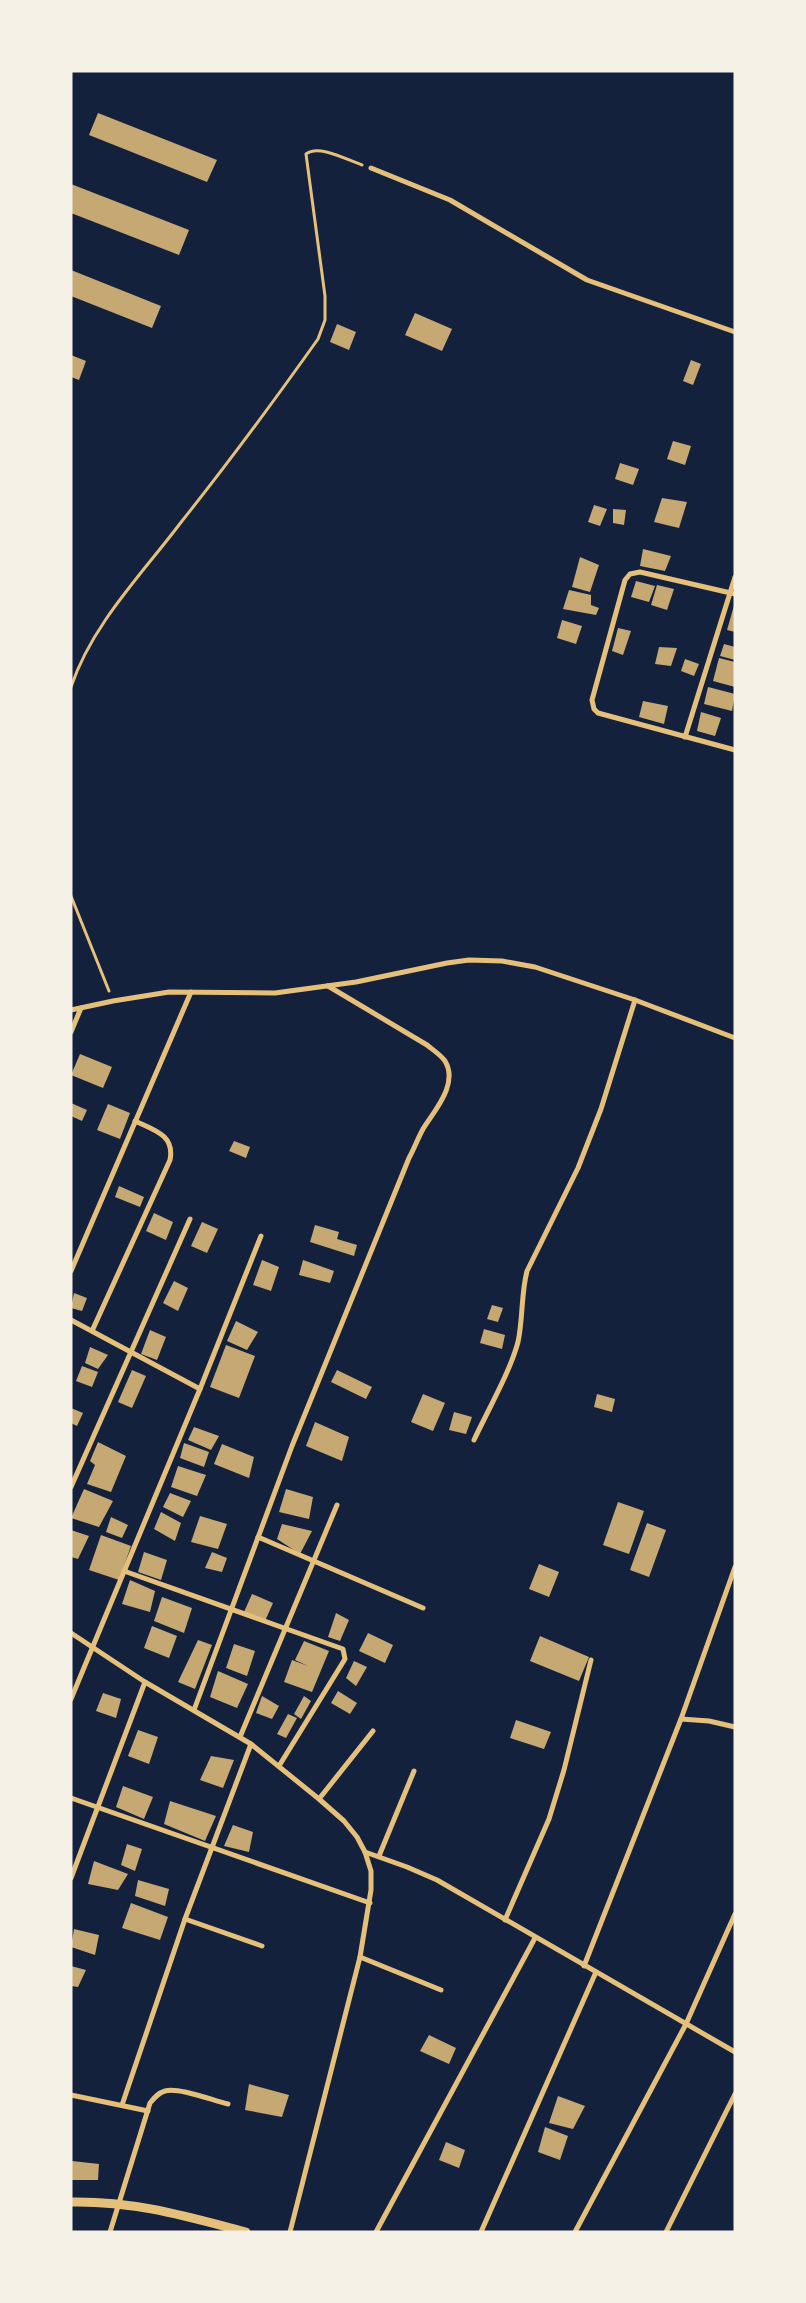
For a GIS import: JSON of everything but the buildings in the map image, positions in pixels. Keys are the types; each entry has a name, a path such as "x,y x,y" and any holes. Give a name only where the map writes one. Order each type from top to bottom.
{"street":[{"path":"372,168 450,200 587,280 735,332"},
{"path":"732,593 640,572 630,574 625,580 592,704 598,713 735,750"},
{"path":"685,737 732,593 735,577"},
{"path":"71,1010 169,992 275,993 356,982 447,963 469,960 502,961 535,967 635,1000 735,1038"},
{"path":"194,1710 292,1446 410,1158 422,1130 445,1096 448,1080 448,1070 445,1061 427,1045 328,986"},
{"path":"71,1271 191,992"},
{"path":"474,1440 514,1354 520,1327 527,1270 578,1168 601,1110 635,1000"},
{"path":"71,1032 81,1008"},
{"path":"92,1331 170,1160 172,1151 170,1144 161,1134 135,1121"},
{"path":"71,1487 190,1219"},
{"path":"71,1699 200,1389 260,1236"},
{"path":"71,1320 200,1389"},
{"path":"240,1737 337,1505"},
{"path":"258,1537 423,1608"},
{"path":"584,1966 681,1720 735,1567"},
{"path":"124,1571 339,1646 345,1654 345,1659 279,1766"},
{"path":"71,1633 145,1682 250,1744 344,1821 357,1837 365,1852 371,1871 370,1903 360,1957 290,2232"},
{"path":"505,1920 549,1819 564,1770 591,1660"},
{"path":"71,1878 145,1682"},
{"path":"681,1720 708,1721 735,1726"},
{"path":"319,1799 373,1731"},
{"path":"122,2105 185,1919 250,1744"},
{"path":"380,1856 414,1771"},
{"path":"71,1798 370,1903"},
{"path":"365,1852 380,1856 437,1880 735,2052"},
{"path":"575,2232 686,2024 735,1914"},
{"path":"185,1919 262,1946"},
{"path":"376,2232 535,1938"},
{"path":"360,1957 441,1990"},
{"path":"481,2232 596,1972"},
{"path":"110,2232 153,2098 159,2093 168,2090 228,2104"},
{"path":"666,2232 735,2094"},
{"path":"71,2095 148,2111"},
{"path":"71,2202 119,2203 154,2208 246,2232"}],"path":[{"path":"71,687 78,666 105,620 240,448 318,339 325,320 325,296 306,154 311,151 320,151 372,168"},
{"path":"71,896 113,1001"}]}
